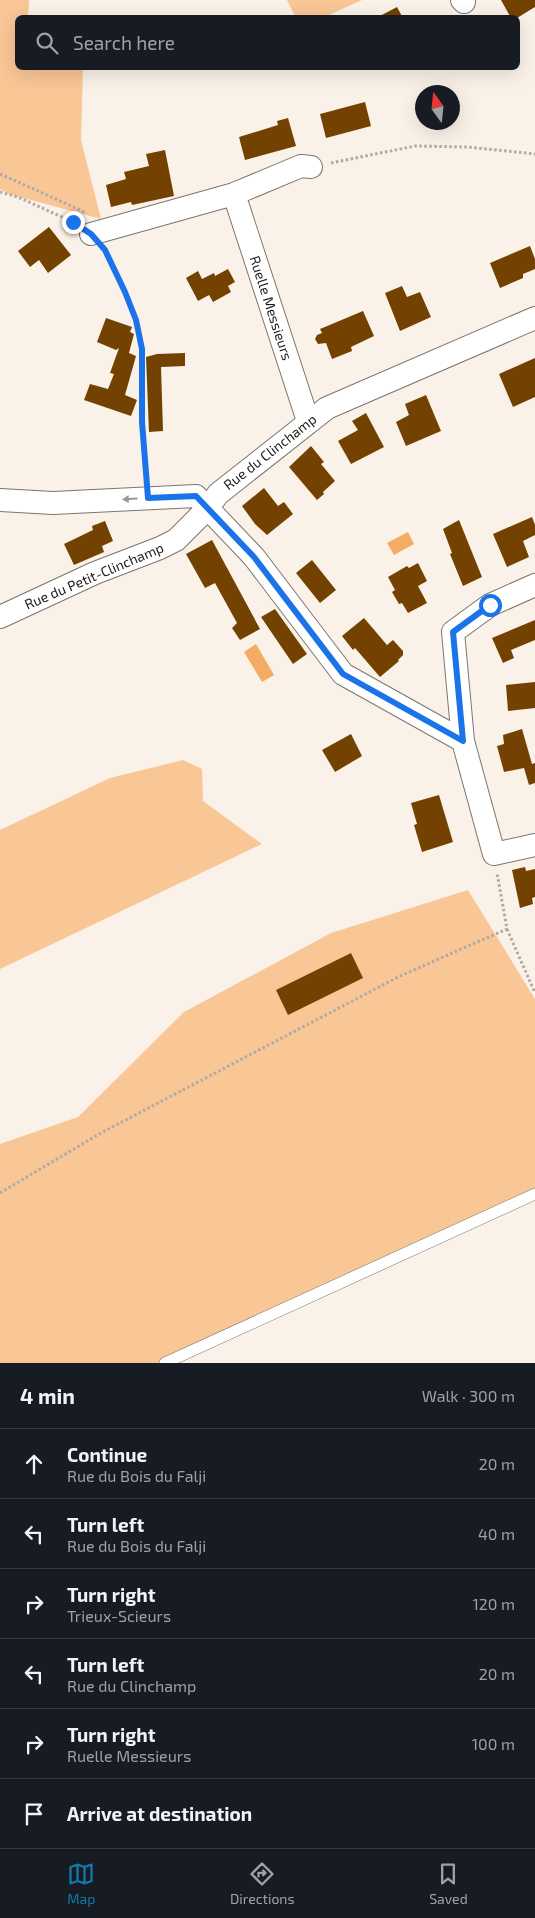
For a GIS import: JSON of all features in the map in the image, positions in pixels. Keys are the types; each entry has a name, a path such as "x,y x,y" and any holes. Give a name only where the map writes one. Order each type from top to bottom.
{"street":[{"path":"101,232 234,194 301,166 311,167"},
{"name":"Ruelle Messieurs","path":"234,194 308,421"},
{"name":"Rue du Clinchamp","path":"207,509 218,494 308,421 327,408 535,318"},
{"path":"0,500 53,503 196,496 254,557 343,674 463,741"},
{"name":"Rue du Petit-Clinchamp","path":"0,617 95,573 176,540 207,509"},
{"path":"535,585 490,605 453,632 463,741 494,854 535,845"}],"lane":[{"path":"165,1363 535,1194"}],"path":[{"path":"311,167 415,146 468,147 535,154"},
{"path":"0,174 83,210 101,232 105,250 136,320 142,349 142,422 148,498"},
{"path":"0,192 45,208 73,222 101,232"},
{"path":"494,854 508,929 535,993"},
{"path":"0,1193 99,1134 400,976 508,929"}],"shaded area":[{"path":"0,0 29,0 28,15 15,15 15,70 83,70 81,140 101,219 9,194 0,189"},
{"path":"287,0 362,0 329,15 294,15"},
{"path":"408,532 414,544 394,555 387,543"},
{"path":"256,644 274,675 262,682 244,652"},
{"path":"183,760 202,769 203,801 262,844 0,969 0,830 110,778"},
{"path":"468,890 535,999 535,1200 173,1363 0,1363 0,1144 78,1117 184,1012 331,933"}],"building":[{"path":"501,0 535,0 535,7 520,16 509,15"},
{"path":"397,7 401,15 382,15"},
{"path":"365,102 371,126 326,138 320,114"},
{"path":"288,118 296,146 245,160 239,137 278,125 277,121"},
{"path":"165,150 174,196 132,205 131,202 111,207 106,185 126,179 124,172 149,166 146,154"},
{"path":"49,227 71,255 48,273 39,260 30,267 18,251"},
{"path":"530,246 535,259 535,269 523,274 523,278 500,288 490,263"},
{"path":"228,269 235,282 228,286 231,292 213,302 209,295 198,301 186,278 198,271 202,279 214,273 215,276"},
{"path":"402,286 407,297 420,292 431,317 400,331 385,293"},
{"path":"363,311 374,336 351,347 352,351 332,359 326,343 318,344 315,339 317,335 322,333 320,329"},
{"path":"106,318 132,327 130,332 134,334 129,353 136,356 125,395 137,400 131,416 84,400 90,384 108,389 114,374 110,373 119,348 116,350 97,342"},
{"path":"185,353 185,366 161,367 163,431 149,432 146,357 157,354"},
{"path":"535,358 535,397 513,407 499,374"},
{"path":"426,395 441,431 406,446 396,422 409,415 405,404"},
{"path":"366,413 384,447 351,464 338,441 358,430 352,421"},
{"path":"311,446 324,462 321,464 335,481 317,500 289,467"},
{"path":"264,488 278,506 284,502 293,514 267,535 255,524 242,506"},
{"path":"532,517 535,525 535,535 523,541 529,557 507,567 493,534"},
{"path":"459,520 482,577 463,586 450,554 452,553 443,529"},
{"path":"105,521 113,541 102,546 104,552 74,565 64,544 93,530 92,526"},
{"path":"212,540 260,629 240,640 232,628 237,623 215,583 205,588 186,554"},
{"path":"312,560 336,590 320,603 296,573"},
{"path":"418,563 427,581 418,586 427,603 408,613 402,603 399,604 392,592 395,590 388,577 407,566 409,568"},
{"path":"275,609 307,654 293,664 261,617"},
{"path":"364,618 387,645 393,640 403,651 399,661 380,677 342,636"},
{"path":"535,620 535,640 511,650 514,658 503,663 492,638"},
{"path":"535,682 535,708 508,711 506,685"},
{"path":"522,729 532,764 535,763 535,783 529,785 524,768 504,772 497,746 504,744 503,735"},
{"path":"351,734 362,756 335,772 322,750"},
{"path":"439,795 453,842 422,852 414,825 417,824 411,803"},
{"path":"525,867 526,871 535,869 535,897 532,898 533,904 520,908 512,870"},
{"path":"351,953 363,978 288,1015 276,990"}],"route":[{"path":"73,222 91,234 105,250 136,320 142,349 142,422 148,498 196,496 254,557 343,674 463,741 453,632 490,605"}]}
